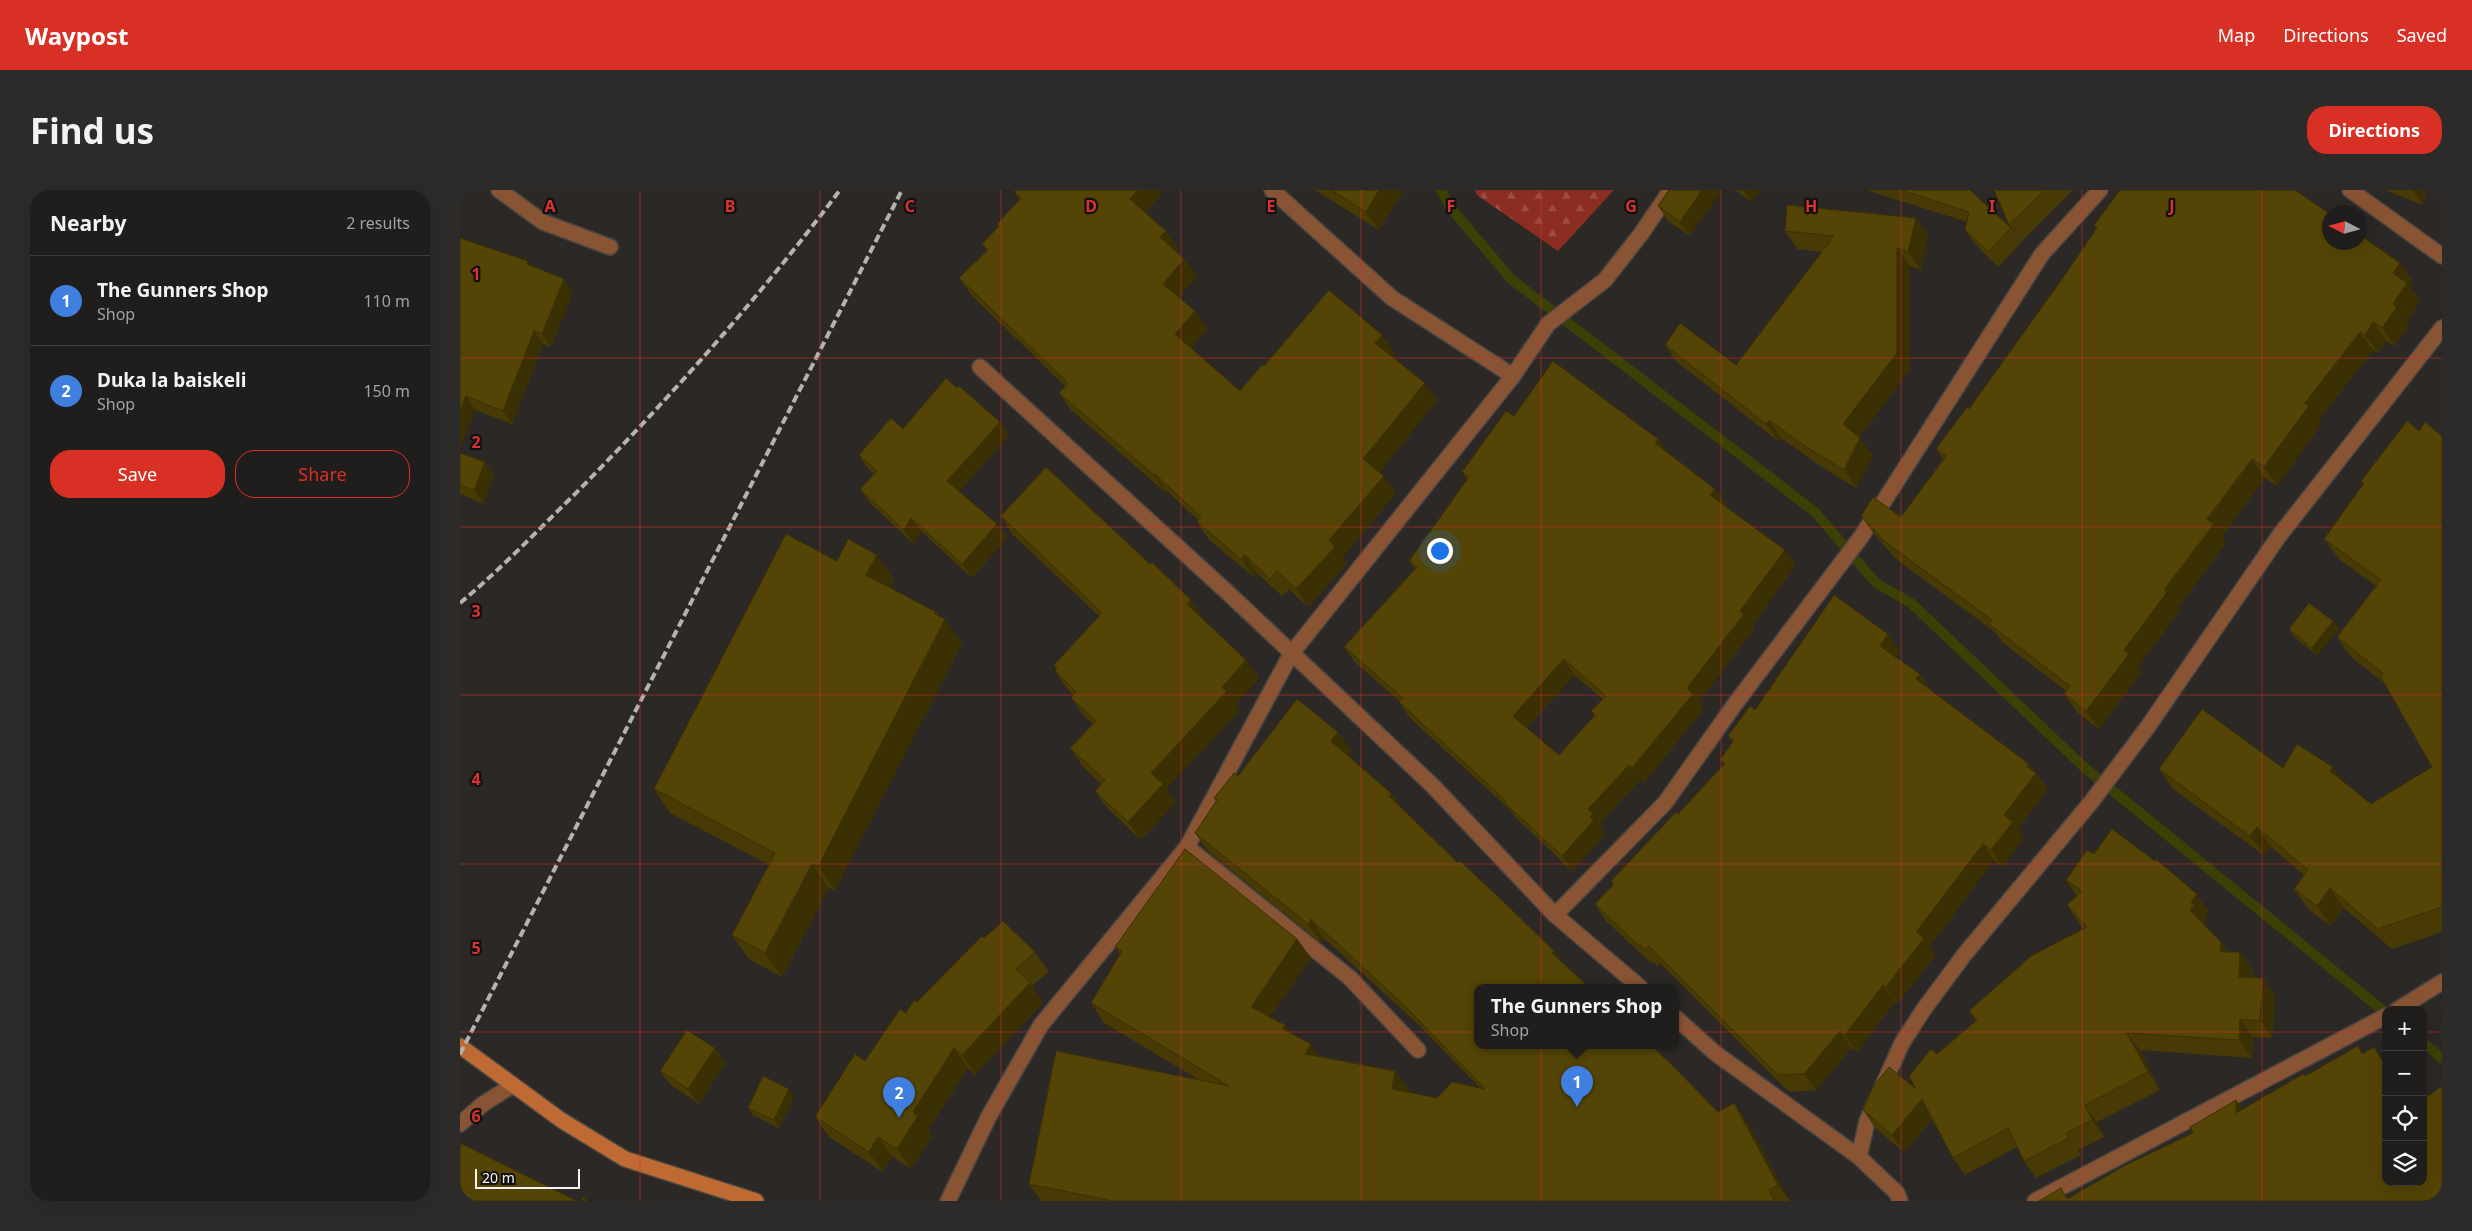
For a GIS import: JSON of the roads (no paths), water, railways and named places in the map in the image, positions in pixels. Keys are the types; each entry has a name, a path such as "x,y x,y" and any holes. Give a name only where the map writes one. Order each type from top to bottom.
{"main road":[{"path":"460,1046 561,1120 625,1159 756,1201"}],"street":[{"path":"499,190 543,222 610,247"},
{"path":"1272,190 1392,298 1513,376"},
{"path":"948,1201 989,1116 1041,1025 1187,847 1290,654 1513,376 1548,324 1605,280 1641,234 1670,190"},
{"path":"1555,915 1666,803 1735,704 1861,537 2042,254 2100,190"},
{"path":"2350,190 2442,256"},
{"path":"1859,1157 1867,1121 1902,1043 1924,1009 1964,955 2092,800 2147,728 2279,536 2442,328"},
{"path":"980,367 1226,591 1290,654 1432,785 1555,915 1636,984"},
{"path":"1187,847 1350,978 1418,1050"},
{"path":"2405,1006 2442,982"},
{"path":"2035,1201 2382,1018"},
{"path":"1679,1021 1715,1053 1859,1157 1897,1193 1900,1201"},
{"path":"460,1124 483,1104 513,1085"}],"waterway":[{"path":"1441,190 1450,207 1511,279 1815,512 1876,583 1911,603 2085,768 2382,1010"},
{"path":"2427,1046 2442,1058"}],"railway":[{"path":"460,603 504,564 573,496 678,385 745,309 840,190"},
{"path":"460,1054 902,190"}],"place":[{"name":"The Gunners Shop","path":"1577,1107"},
{"name":"Duka la baiskeli","path":"899,1118"}]}
